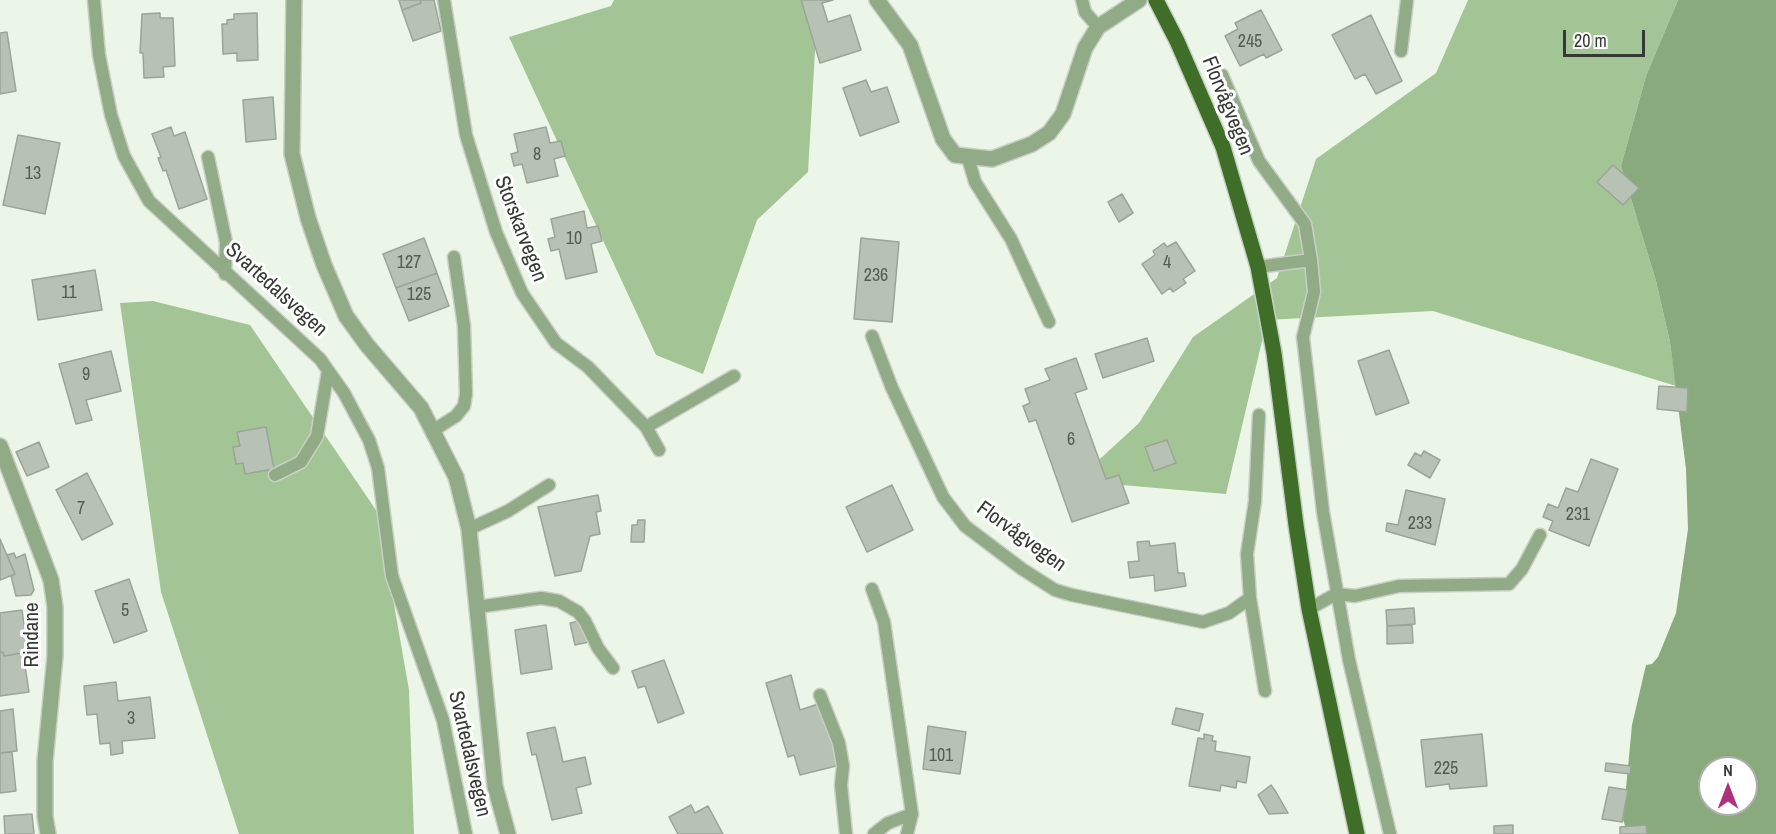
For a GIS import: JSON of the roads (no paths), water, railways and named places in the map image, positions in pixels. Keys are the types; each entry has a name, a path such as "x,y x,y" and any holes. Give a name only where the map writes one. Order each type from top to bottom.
{"main road":[{"name":"Florvågvegen","path":"1156,0 1219,136 1258,267 1274,353 1309,609 1357,834"}],"street":[{"name":"Svartedalsvegen","path":"294,0 292,144 308,218 346,316 367,345 421,408 456,477 469,529 495,786 508,834"},
{"path":"877,0 910,45 943,139 955,155 992,159 1013,153 1049,133 1063,114 1085,48 1098,27 1139,0"},
{"name":"Rindane","path":"0,446 51,580 55,607 55,656 45,761 45,816 48,834"}],"lane":[{"name":"Svartedalsvegen","path":"94,0 99,55 111,115 124,156 149,201 225,274 297,334 328,371 369,440 378,468 392,576 443,720 466,834"},
{"name":"Storskarvegen","path":"444,0 466,135 496,232 522,293 556,343 588,367 646,428 659,450"},
{"path":"1082,0 1085,12 1098,27"},
{"path":"1401,51 1407,0"},
{"name":"Florvågvegen","path":"1222,75 1259,161 1305,224 1314,292 1303,337 1323,512 1336,594 1361,719 1390,834"},
{"path":"208,157 226,242 225,274"},
{"path":"969,158 975,182 1011,239 1049,322"},
{"path":"434,430 456,416 464,406 466,394 464,326 454,257"},
{"path":"1258,267 1311,260"},
{"name":"Florvågvegen","path":"872,336 891,388 943,496 965,526 1022,569 1055,590 1072,595 1203,622 1229,613 1250,598"},
{"path":"274,475 301,462 317,436 328,371"},
{"path":"646,428 734,376"},
{"path":"1259,415 1255,501 1247,555 1250,598 1265,691"},
{"path":"469,529 508,511 549,485"},
{"path":"1309,609 1336,594 1355,596 1399,586 1509,584 1522,569 1540,535"},
{"path":"873,589 886,632 912,814 907,834"},
{"path":"477,607 541,598 559,601 578,612 598,648 613,668"},
{"path":"820,695 839,743 843,766 841,785 846,834"},
{"path":"874,834 888,823 912,814"}]}
